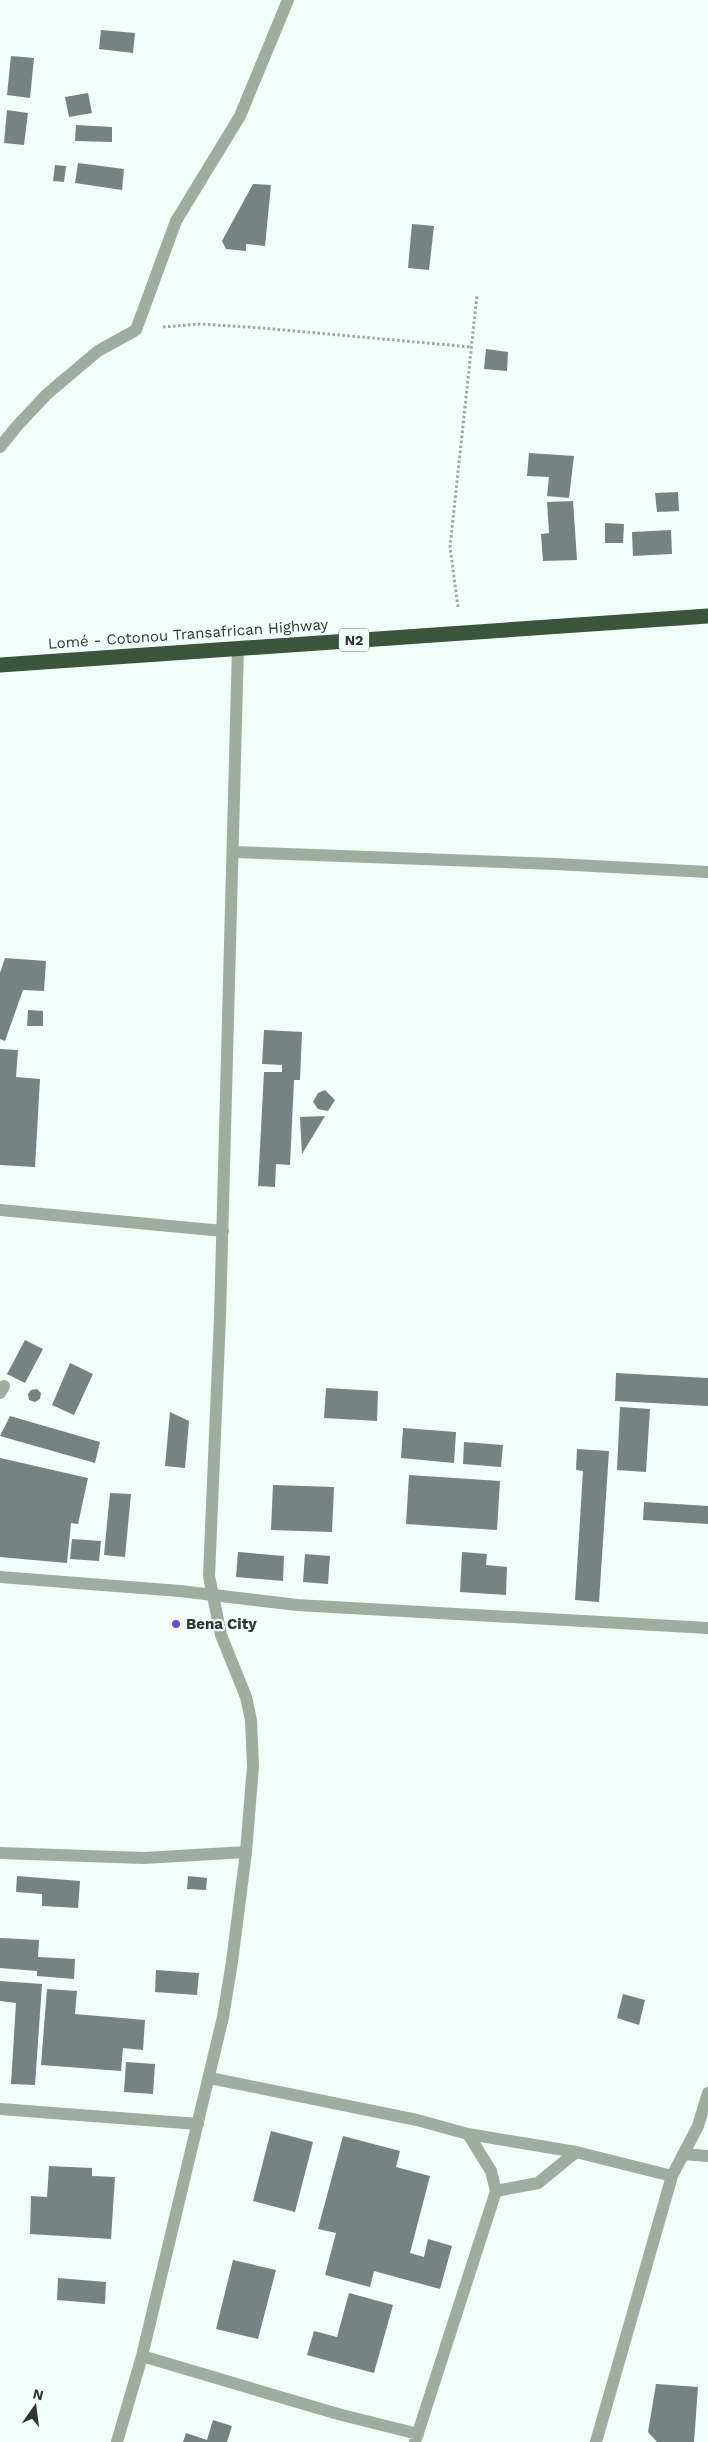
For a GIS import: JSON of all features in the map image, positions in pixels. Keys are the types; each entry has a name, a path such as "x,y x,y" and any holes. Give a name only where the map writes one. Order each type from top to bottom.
{"highway":[{"name":"Lomé - Cotonou Transafrican Highway","path":"0,665 708,616"}],"street":[{"path":"0,448 17,426 55,388 98,351 136,330 176,221 240,116 288,0"},
{"path":"116,2442 142,2356 210,2078 232,1962 246,1852 253,1766 251,1720 240,1680 221,1634 211,1594 209,1576 223,1231 238,648"},
{"path":"233,852 555,864 708,872"},
{"path":"0,1210 223,1231"},
{"path":"0,1577 211,1594 297,1605 708,1628"},
{"path":"0,1853 144,1858 246,1852"},
{"path":"210,2078 417,2120 468,2134 576,2152 672,2176"},
{"path":"596,2442 672,2176 698,2126 708,2093"},
{"path":"0,2109 198,2124"},
{"path":"142,2356 417,2438 496,2191 491,2171 468,2134"},
{"path":"496,2191 538,2183 576,2152"},
{"path":"683,2154 708,2156"}],"path":[{"path":"464,632 455,592 450,547 477,295"},
{"path":"136,330 180,324 200,324 471,347"}],"building":[{"path":"101,30 135,33 133,53 99,49"},
{"path":"11,56 34,58 30,98 7,95"},
{"path":"88,93 92,113 69,117 65,97"},
{"path":"7,110 28,113 24,145 4,143"},
{"path":"76,125 112,127 112,142 75,141"},
{"path":"78,163 124,169 122,190 75,183"},
{"path":"55,165 66,166 64,182 53,181"},
{"path":"253,184 271,185 265,246 246,244 246,251 226,249 222,241"},
{"path":"412,224 434,226 429,270 408,268"},
{"path":"486,349 508,352 507,371 484,369"},
{"path":"529,453 574,456 569,498 547,496 549,477 527,476"},
{"path":"678,492 679,511 657,512 655,493"},
{"path":"573,501 577,560 543,561 541,534 549,533 547,502"},
{"path":"605,523 624,524 623,543 605,543"},
{"path":"671,530 672,554 633,556 632,532"},
{"path":"5,958 46,961 44,991 23,990 5,1041 0,1039 0,973"},
{"path":"28,1010 43,1011 43,1026 27,1026"},
{"path":"264,1030 302,1032 300,1080 294,1080 290,1165 276,1164 275,1187 258,1186 264,1072 282,1072 282,1065 262,1064"},
{"path":"0,1049 18,1050 16,1077 40,1079 35,1167 0,1165"},
{"path":"325,1090 335,1100 328,1111 318,1109 313,1102 318,1093"},
{"path":"325,1116 302,1154 300,1117"},
{"path":"25,1340 43,1349 25,1383 7,1374"},
{"path":"70,1363 93,1374 74,1415 52,1405"},
{"path":"616,1373 708,1378 708,1406 615,1401"},
{"path":"326,1388 378,1391 377,1421 324,1418"},
{"path":"37,1389 41,1393 40,1399 35,1402 29,1400 28,1394 31,1390"},
{"path":"620,1407 650,1409 646,1472 617,1470"},
{"path":"170,1412 189,1421 185,1468 165,1466"},
{"path":"10,1416 100,1442 95,1463 0,1436"},
{"path":"403,1428 456,1432 454,1463 401,1458"},
{"path":"464,1442 503,1445 501,1467 463,1464"},
{"path":"577,1449 609,1451 599,1602 575,1600 583,1471 576,1470"},
{"path":"0,1458 88,1478 78,1524 71,1523 67,1563 0,1557"},
{"path":"409,1475 500,1481 497,1530 406,1524"},
{"path":"273,1485 334,1487 332,1532 271,1530"},
{"path":"110,1493 131,1494 125,1557 104,1555"},
{"path":"644,1502 708,1506 708,1524 643,1520"},
{"path":"72,1539 101,1541 99,1561 70,1559"},
{"path":"238,1552 284,1556 283,1581 236,1577"},
{"path":"462,1552 487,1554 486,1565 507,1567 506,1595 460,1592"},
{"path":"305,1554 330,1556 328,1584 303,1582"},
{"path":"17,1876 80,1881 78,1908 42,1906 42,1894 16,1892"},
{"path":"188,1876 207,1878 206,1890 187,1889"},
{"path":"0,1938 39,1940 38,1957 75,1959 74,1979 37,1976 37,1971 0,1968"},
{"path":"156,1970 199,1973 197,1995 155,1992"},
{"path":"0,1981 42,1984 35,2085 11,2084 16,2003 0,2001"},
{"path":"47,1989 77,1991 75,2014 145,2020 143,2050 123,2048 121,2071 41,2065"},
{"path":"623,1994 645,2000 639,2025 617,2018"},
{"path":"126,2062 155,2064 153,2094 124,2092"},
{"path":"271,2131 313,2142 295,2212 253,2201"},
{"path":"343,2136 400,2151 396,2167 430,2176 410,2253 424,2257 428,2239 452,2246 440,2289 374,2271 370,2287 325,2275 336,2233 318,2229"},
{"path":"49,2166 92,2168 92,2176 115,2177 111,2239 30,2234 31,2196 47,2197"},
{"path":"233,2260 276,2270 258,2339 216,2329"},
{"path":"58,2278 106,2282 105,2304 57,2300"},
{"path":"349,2293 393,2305 374,2373 307,2355 314,2331 337,2337"},
{"path":"656,2384 698,2387 694,2442 657,2442 648,2432"},
{"path":"213,2420 232,2426 227,2442 183,2442 186,2433 207,2440"}],"place":[{"name":"Bena City","path":"176,1624"}]}
